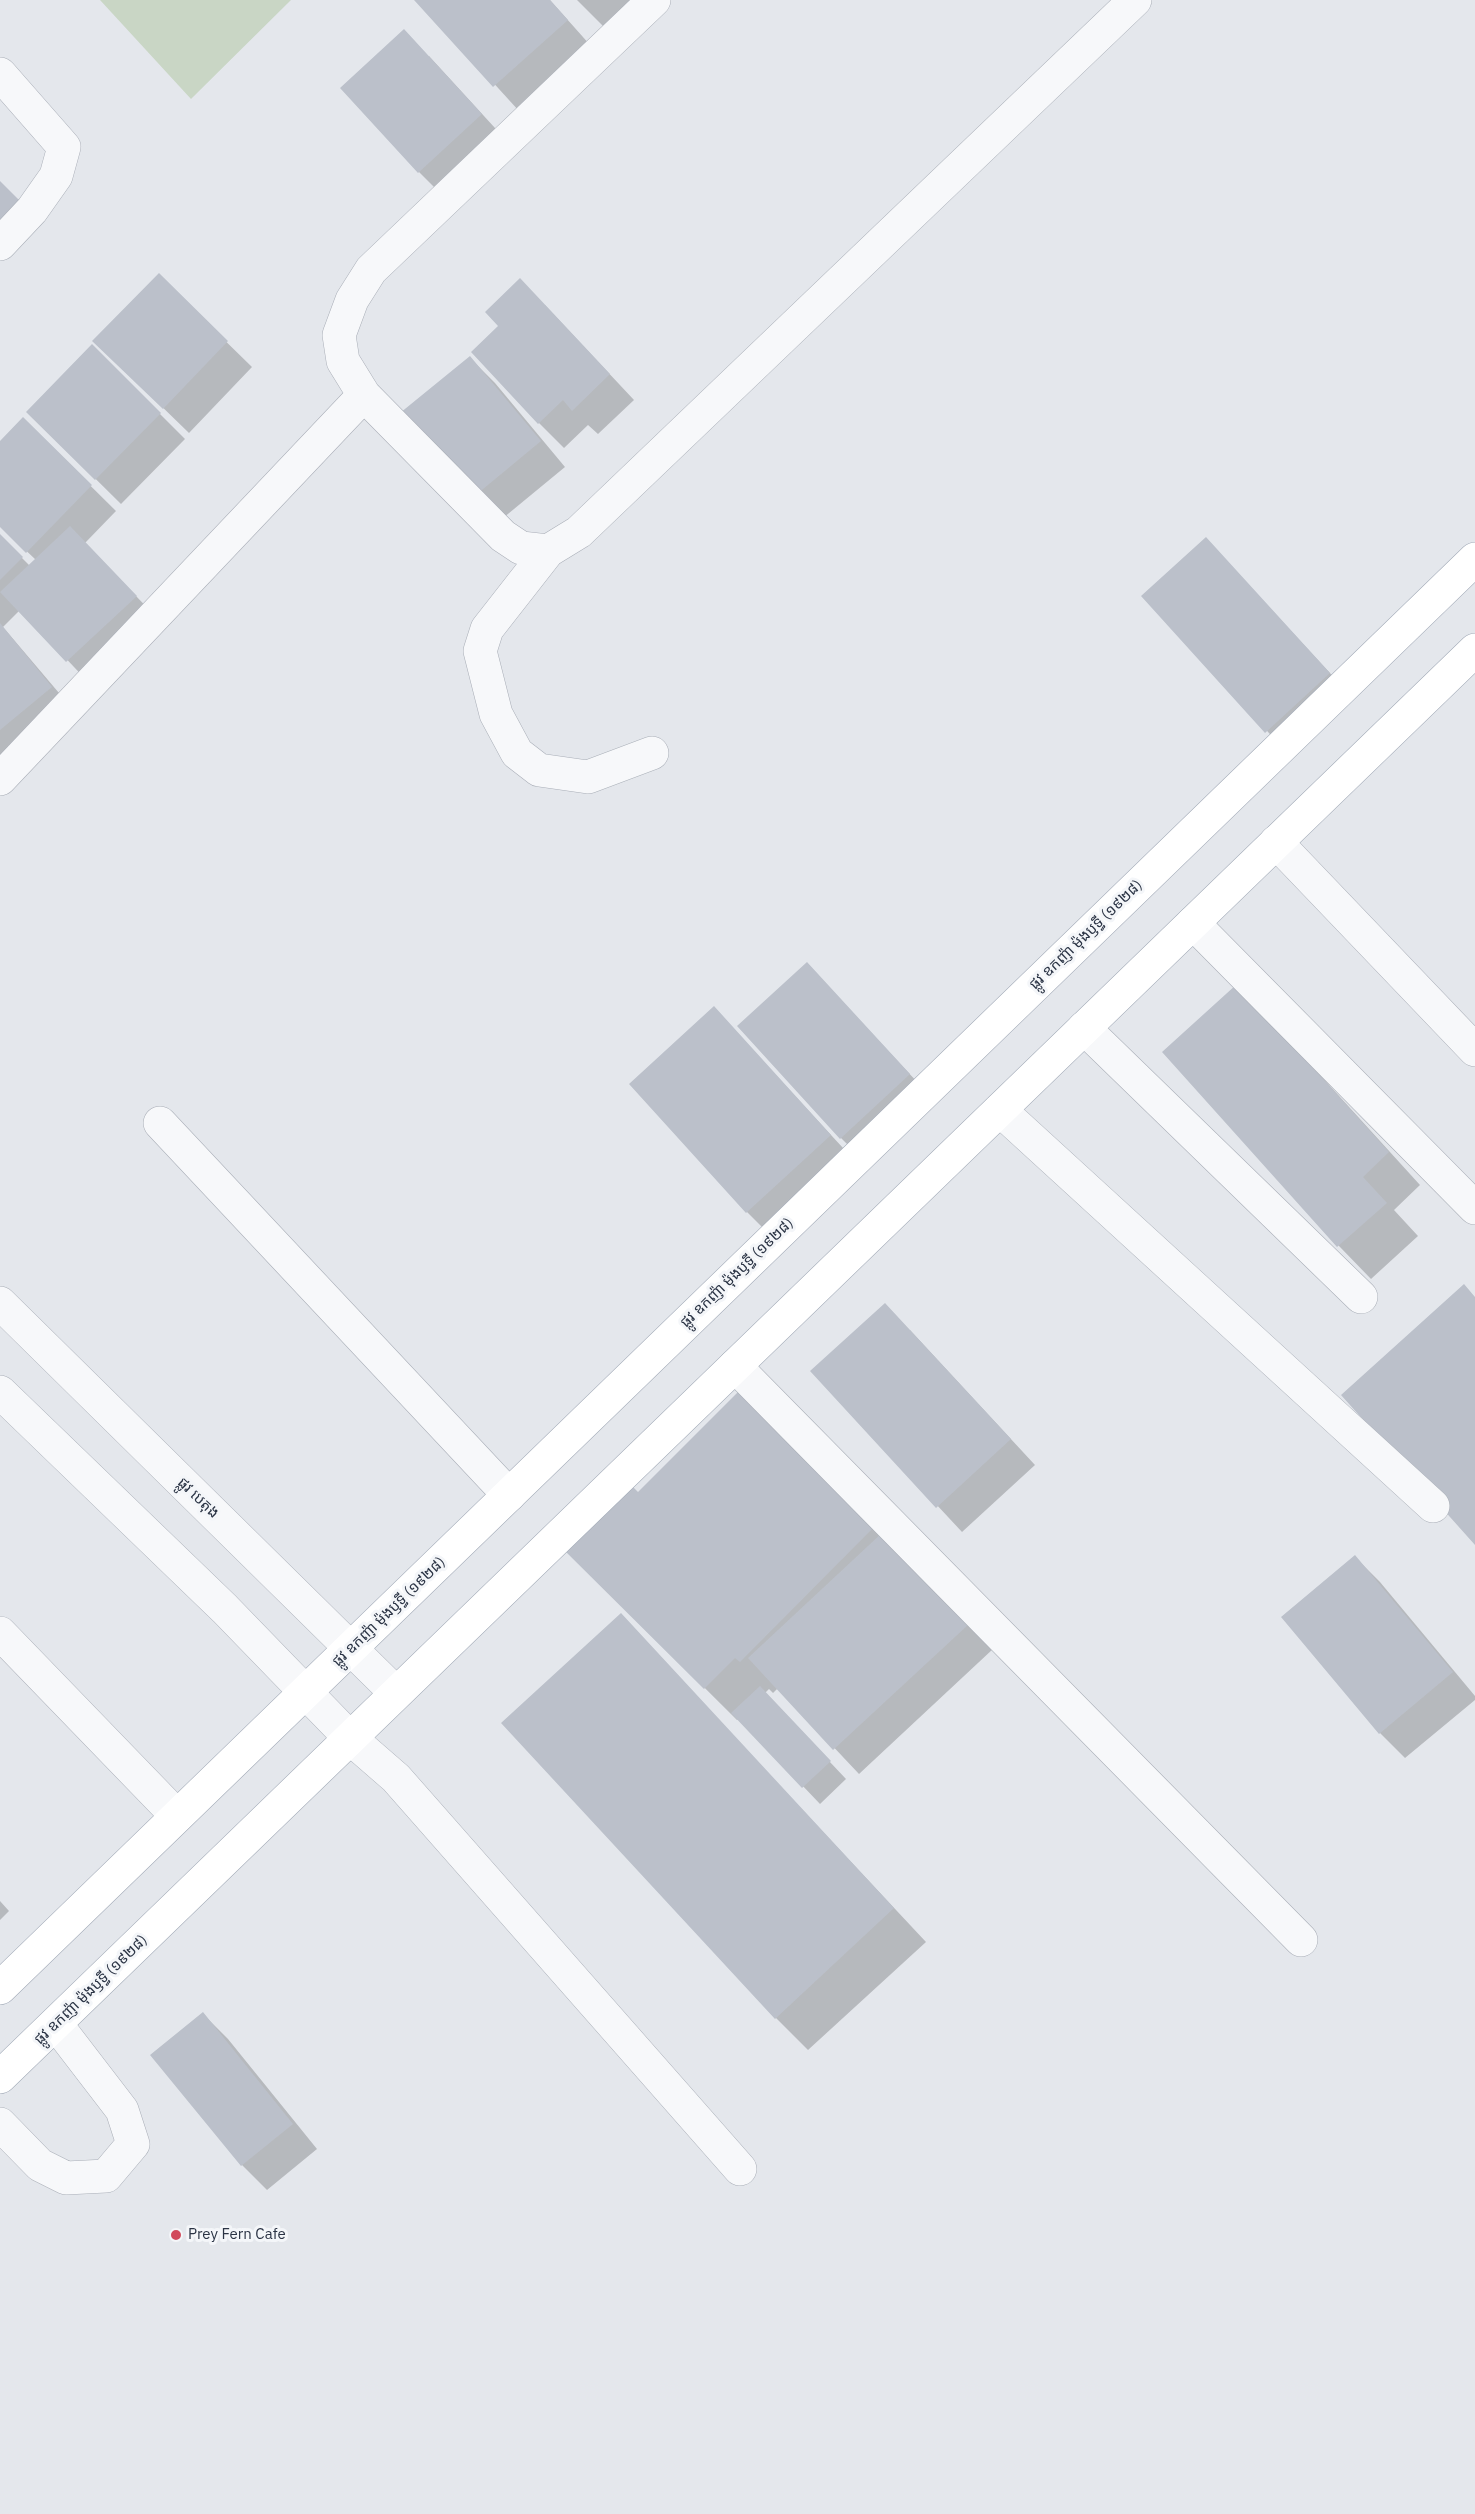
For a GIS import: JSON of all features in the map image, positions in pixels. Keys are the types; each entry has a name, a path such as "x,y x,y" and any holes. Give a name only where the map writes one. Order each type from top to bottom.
{"main road":[{"name":"ផ្លូវ ឧកញ៉ា ម៉ុងឫទ្ធី (១៩២៨)","path":"0,1988 1475,559"},
{"name":"ផ្លូវ ឧកញ៉ា ម៉ុងឫទ្ធី (១៩២៨)","path":"0,2077 1475,650"}],"street":[{"path":"548,551 521,548 503,536 364,394 343,361 339,335 352,300 371,270 654,0"},
{"path":"652,753 588,777 539,770 517,753 496,714 480,651 487,629 548,551 579,532 1135,0"},
{"path":"0,74 64,147 56,176 32,210 0,244"},
{"path":"0,779 364,394"},
{"path":"1276,842 1475,1050"},
{"path":"1193,923 1475,1208"},
{"path":"1083,1028 1361,1297"},
{"path":"1000,1110 1433,1506"},
{"path":"160,1123 509,1495"},
{"name":"ផ្លូវ បេតុង","path":"0,1303 396,1693"},
{"path":"735,1366 1301,1940"},
{"path":"0,1392 225,1609 350,1738 396,1778 740,2169"},
{"path":"0,1633 177,1816"},
{"path":"0,2124 40,2164 66,2178 106,2176 133,2145 122,2110 56,2024"}],"green space":[{"path":"100,0 291,0 191,99"}],"building":[{"path":"414,0 550,0 568,20 493,87"},
{"path":"404,29 482,114 418,173 340,88"},
{"path":"0,181 24,205 0,229"},
{"path":"159,273 228,341 163,409 92,341"},
{"path":"520,278 610,374 572,411 563,400 538,424 471,352 498,326 485,312"},
{"path":"92,344 161,413 95,480 26,412"},
{"path":"470,356 541,441 471,499 400,413"},
{"path":"23,417 92,485 26,553 0,527 0,441"},
{"path":"70,526 137,596 66,662 0,592"},
{"path":"0,534 23,557 0,580"},
{"path":"1206,537 1330,673 1265,733 1141,596"},
{"path":"0,623 52,687 0,730"},
{"path":"807,962 910,1074 840,1139 737,1026"},
{"path":"1237,984 1389,1152 1363,1177 1387,1203 1337,1247 1162,1052"},
{"path":"714,1006 831,1135 746,1213 629,1084"},
{"path":"1464,1284 1475,1297 1475,1545 1341,1395"},
{"path":"885,1303 1011,1439 936,1508 810,1371"},
{"path":"739,1391 875,1526 740,1662 735,1658 704,1689 564,1550 630,1484 638,1492"},
{"path":"883,1532 969,1624 833,1750 748,1658"},
{"path":"1355,1555 1453,1672 1379,1734 1281,1617"},
{"path":"621,1613 894,1908 775,2019 501,1723"},
{"path":"760,1686 831,1761 802,1788 731,1713"},
{"path":"203,2012 293,2124 241,2166 150,2055"}],"place":[{"name":"Prey Fern Cafe","path":"176,2235"}]}
